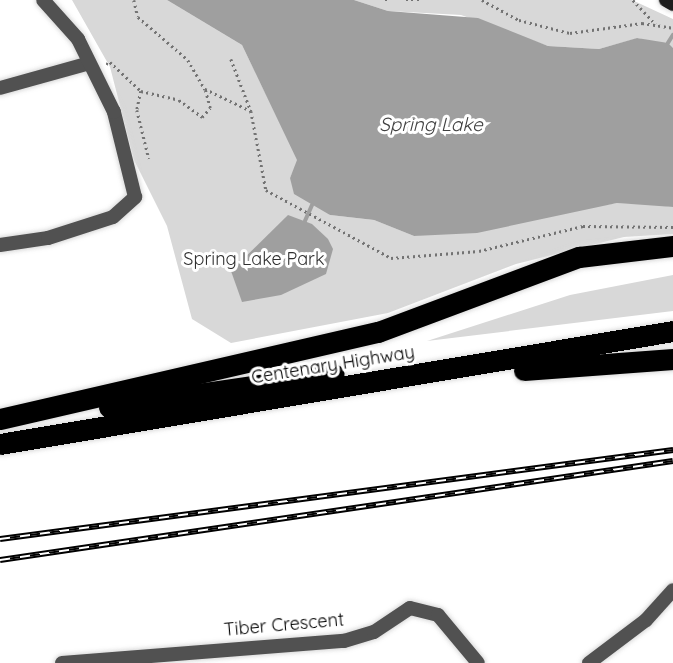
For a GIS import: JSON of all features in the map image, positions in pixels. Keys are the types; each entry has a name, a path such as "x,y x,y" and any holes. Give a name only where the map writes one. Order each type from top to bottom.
{"highway":[{"path":"0,419 378,332 579,257 673,246"},
{"name":"Centenary Highway","path":"0,444 673,329"},
{"name":"Centenary Highway","path":"0,424 673,329"},
{"path":"314,391 673,359"}],"main road":[{"path":"666,0 673,4"}],"street":[{"path":"43,0 68,29"},
{"path":"0,245 48,238 114,217 135,197 114,112 54,0"},
{"path":"0,88 89,68"},
{"path":"589,663 646,620 673,590"},
{"name":"Tiber Crescent","path":"62,663 344,641 374,632 410,608 438,615 478,663"}],"path":[{"path":"89,68 110,62 141,91 179,100 202,117 210,108 205,89 188,60 138,17 134,0"},
{"path":"385,0 390,0"},
{"path":"406,0 422,0"},
{"path":"482,0 519,20 570,33 655,24 666,24 673,28"},
{"path":"633,0 655,24"},
{"path":"231,59 251,111 264,186 295,208 391,258 479,251 583,226 673,227"},
{"path":"205,89 251,111"},
{"path":"141,91 137,110 149,159"}],"green space":[{"name":"Spring Lake Park","path":"72,0 167,0 242,45 298,160 290,178 330,215 374,220 414,236 617,203 650,204 673,207 673,234 624,237 516,264 388,313 231,343 192,319 167,226 134,160 110,67"},
{"path":"354,0 632,0 673,19 673,48 638,38 599,49 548,46 461,15 388,11"},
{"path":"673,275 673,311 427,341 570,295"}],"water":[{"name":"Spring Lake","path":"167,0 354,0 388,11 478,18 548,46 599,49 637,38 668,43 673,48 673,207 617,203 477,233 414,236 374,220 330,215 294,194 290,178 297,160 242,45"},
{"path":"288,215 312,224 328,239 333,249 326,274 281,295 242,302 231,271"}],"waterway":[{"path":"668,43 673,35"},
{"path":"305,221 312,205"}],"railway":[{"path":"0,539 673,450"},
{"path":"0,560 673,461"}]}
